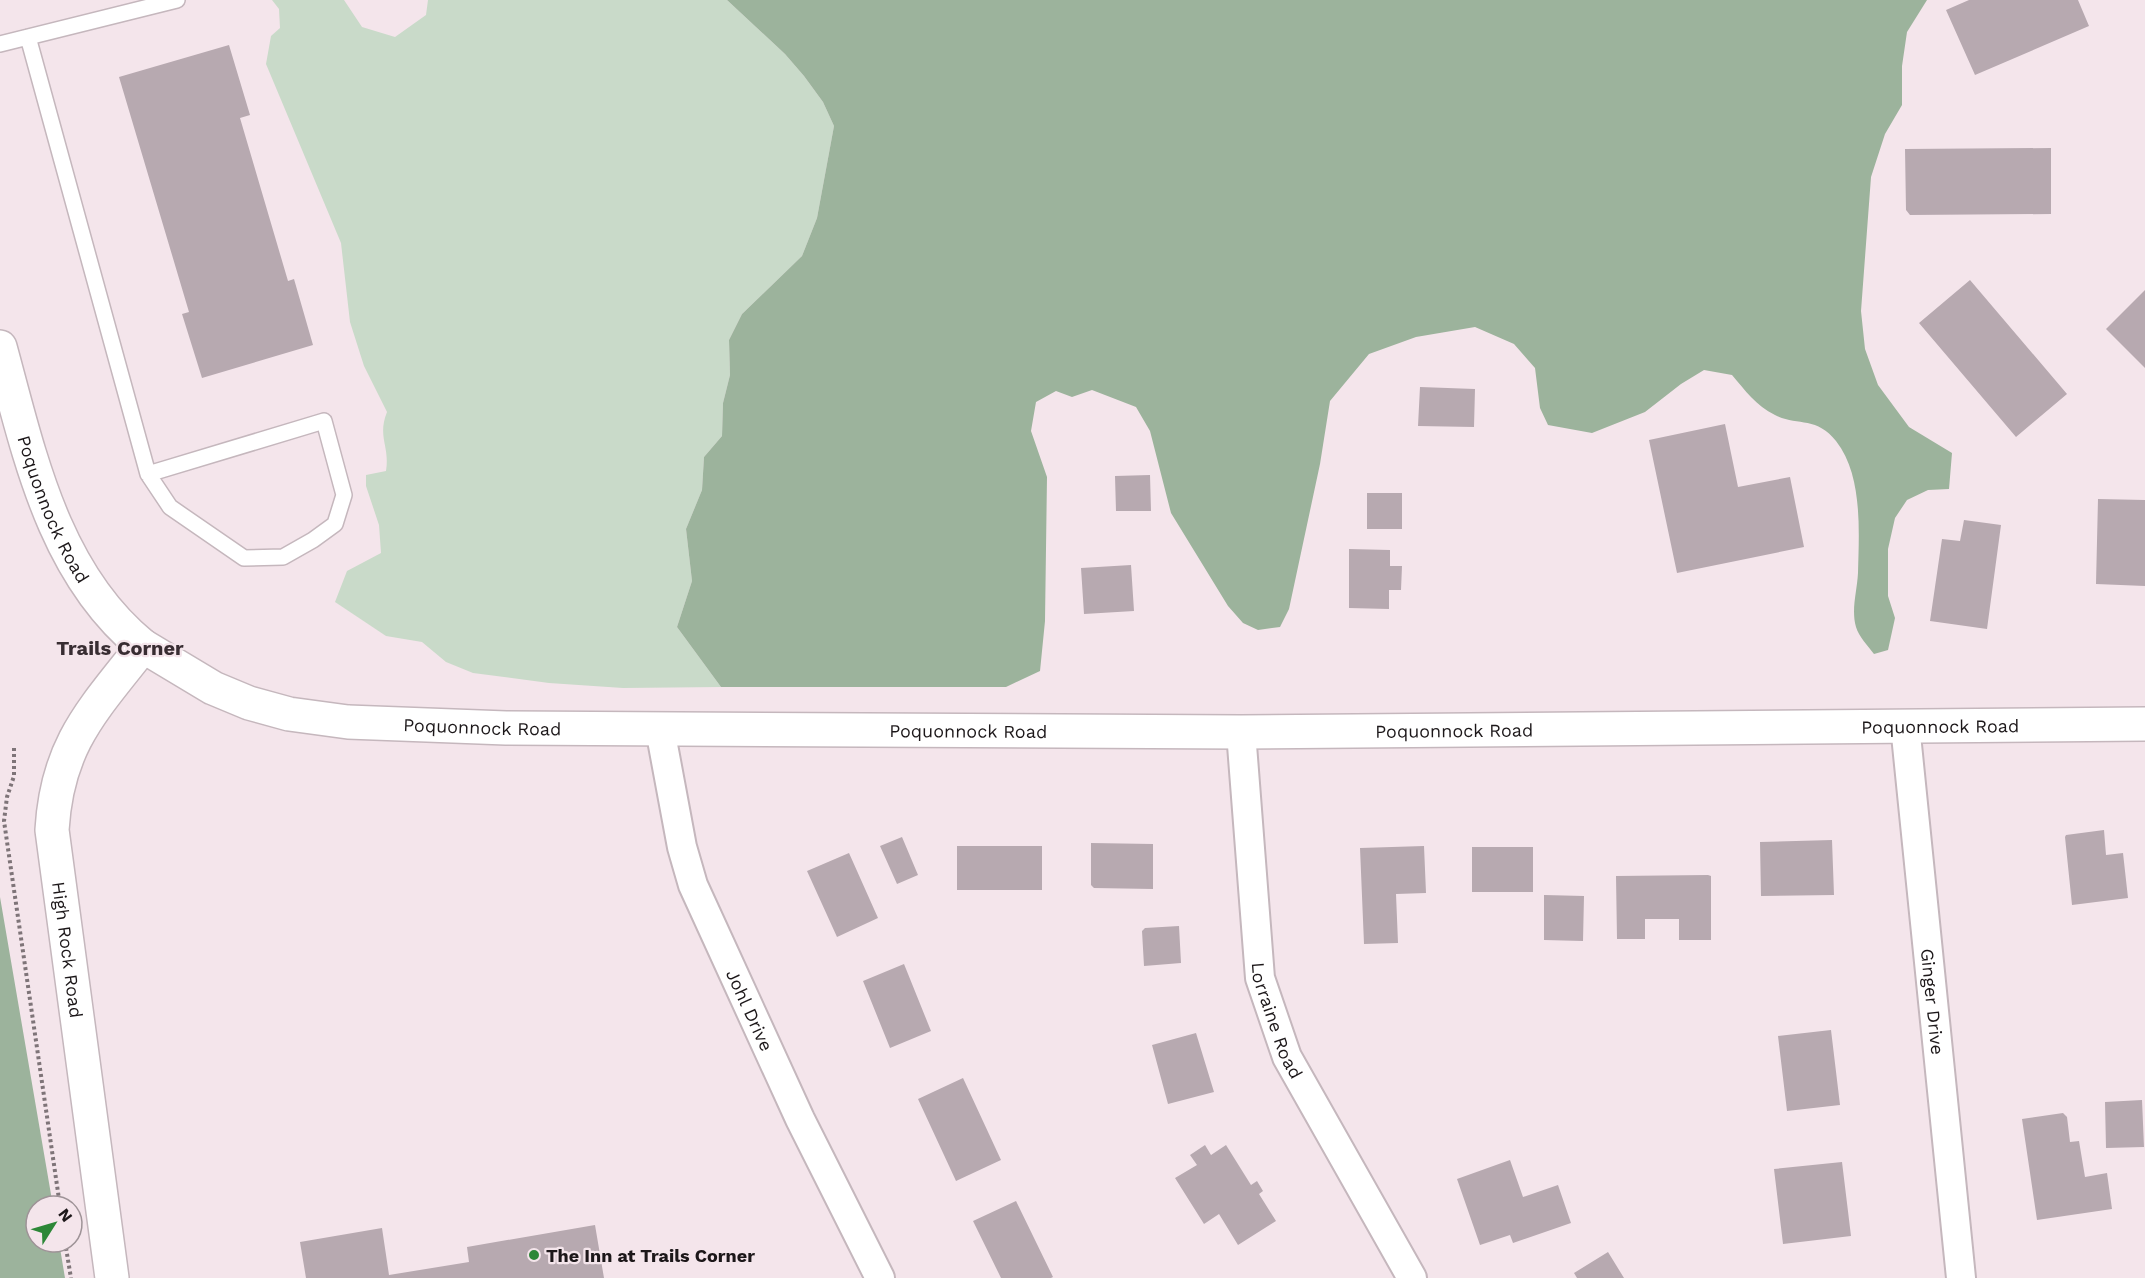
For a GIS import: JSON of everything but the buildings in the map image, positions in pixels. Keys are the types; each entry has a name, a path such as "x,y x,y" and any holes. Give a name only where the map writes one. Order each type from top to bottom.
{"street":[{"name":"Poquonnock Road","path":"0,348 33,468 55,525 94,593 121,627 143,646 175,667 229,695 269,710 308,717 348,723 506,728 1241,732 2145,724"},
{"name":"High Rock Road","path":"112,1278 52,830 54,795 64,759 83,724 143,646"},
{"name":"Ginger Drive","path":"1905,725 1960,1278"},
{"name":"Johl Drive","path":"660,729 682,847 693,885 800,1119 880,1278"},
{"name":"Lorraine Road","path":"1241,732 1260,978 1287,1057 1412,1278"}],"lane":[{"path":"0,44 177,0"},
{"path":"28,37 148,474 170,507 244,558 283,557 335,524 344,495 324,421 148,474"}],"path":[{"path":"14,748 15,776 7,797 4,821 58,1194"},
{"path":"67,1254 70,1278"}],"green space":[{"path":"272,0 344,0 362,27 395,37 426,15 428,0 727,0 785,54 823,102 834,126 817,218 802,256 742,314 729,340 730,375 723,403 722,436 704,457 702,490 686,529 692,581 677,627 721,687 623,688 549,683 473,673 446,662 422,642 386,636 335,602 347,571 381,553 379,525 366,486 366,475 386,471 383,428 387,412 364,366 350,322 341,243 266,64 271,36 280,28 279,9"},
{"path":"727,0 1927,0 1907,32 1902,66 1902,105 1885,134 1871,177 1861,311 1865,349 1878,385 1909,427 1952,453 1949,489 1928,490 1907,500 1895,518 1888,549 1888,596 1895,618 1888,650 1874,654 1861,638 1856,627 1854,607 1858,573 1858,504 1851,470 1845,455 1829,433 1814,425 1783,418 1768,411 1751,397 1732,375 1704,370 1681,384 1645,412 1592,433 1548,425 1540,408 1535,368 1514,344 1475,327 1416,337 1369,354 1330,401 1320,464 1289,609 1280,627 1258,630 1243,623 1228,606 1171,513 1150,431 1136,407 1092,390 1072,397 1056,391 1036,402 1031,431 1047,477 1045,621 1040,671 1006,687 721,687 677,627 692,581 686,529 702,490 704,457 722,436 723,403 730,375 729,340 742,314 802,256 817,218 834,126 823,102 804,76 785,54"},
{"path":"0,897 51,1194 24,1194 24,1254 61,1254 65,1278 0,1278"}],"place":[{"name":"The Inn at Trails Corner","path":"534,1255"}],"district":[{"name":"Trails Corner","path":"120,648"}]}
